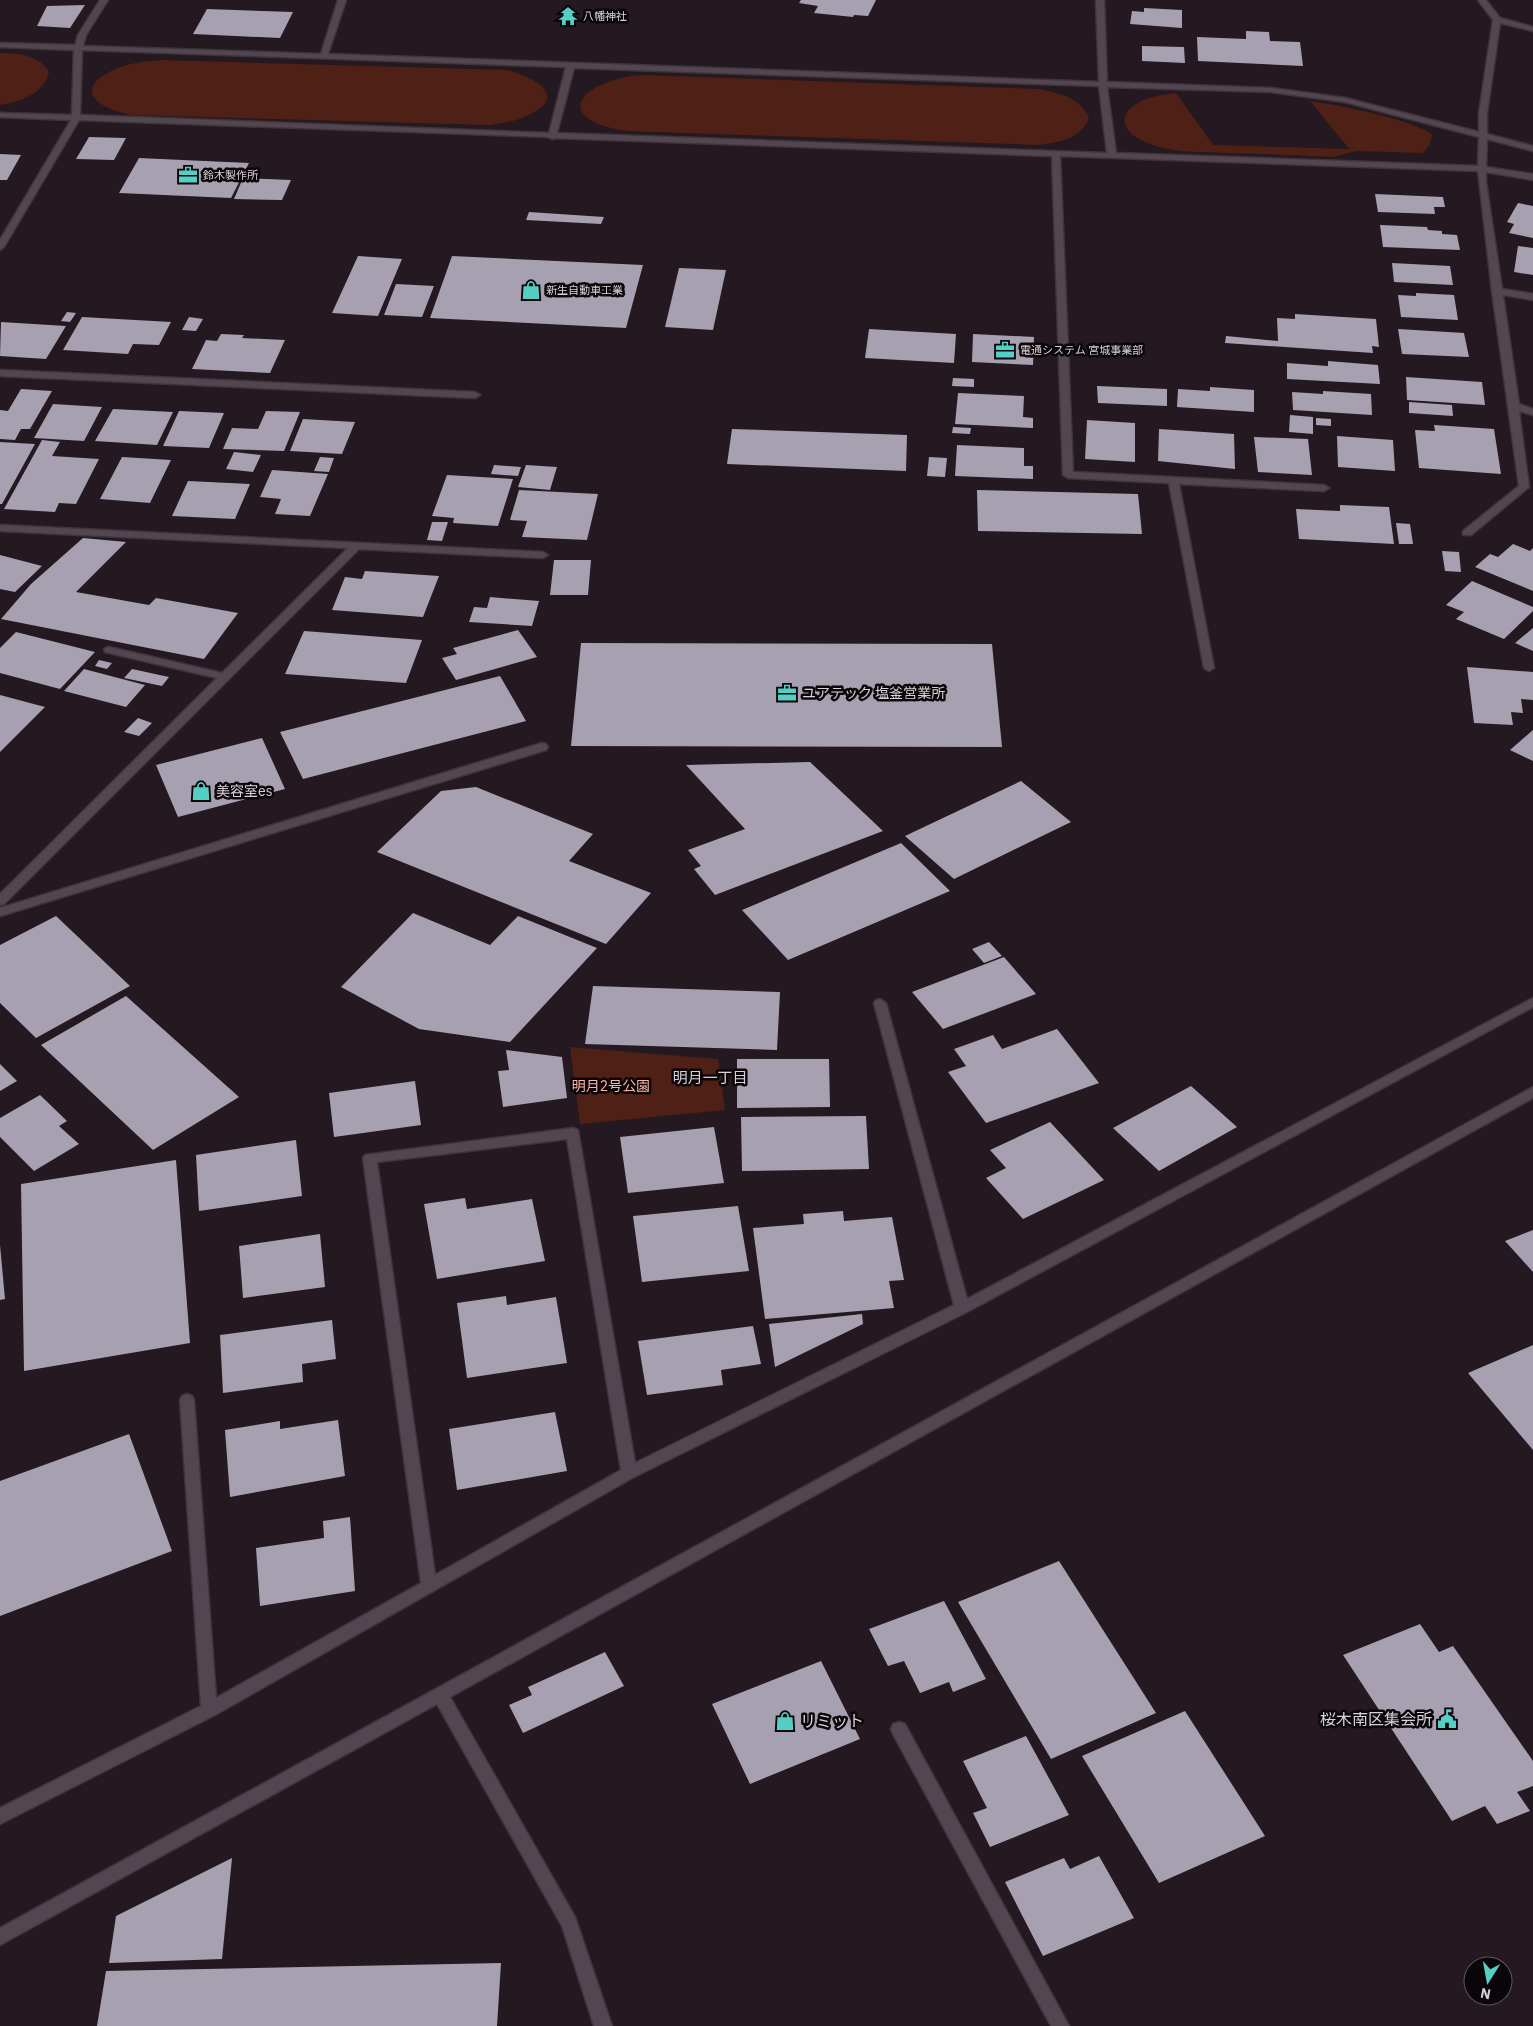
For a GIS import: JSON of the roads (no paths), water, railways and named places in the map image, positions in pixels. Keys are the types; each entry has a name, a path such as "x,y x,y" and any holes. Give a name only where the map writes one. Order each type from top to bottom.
{"street":[{"path":"0,247 76,118 78,48 82,35 104,0"},
{"path":"324,56 342,0"},
{"path":"1100,0 1102,84 1112,156"},
{"path":"1482,0 1498,20 1533,29"},
{"path":"1467,533 1524,487 1482,182 1483,113 1498,20"},
{"path":"0,45 1272,90 1345,100 1533,149"},
{"path":"552,137 571,64"},
{"path":"0,116 1482,169 1533,177"},
{"path":"1056,155 1068,476 1324,488"},
{"path":"1496,291 1533,297"},
{"path":"0,373 475,395"},
{"path":"1514,406 1533,412"},
{"path":"1174,481 1209,668"},
{"path":"0,528 543,555"},
{"path":"0,901 355,547"},
{"path":"109,650 225,677"},
{"path":"0,912 542,746"},
{"path":"0,1816 209,1710 629,1473 962,1308 1533,1002"},
{"path":"880,1003 962,1308"},
{"path":"0,1937 1533,1092"},
{"path":"429,1587 370,1158 573,1133 629,1473"},
{"path":"188,1400 209,1710"},
{"path":"440,1695 569,1923 603,2026"},
{"path":"899,1729 1060,2026"}],"place":[{"name":"八幡神社","path":"568,16"},
{"name":"鈴木製作所","path":"188,175"},
{"name":"新生自動車工業","path":"531,290"},
{"name":"電通システム 宮城事業部","path":"1005,350"},
{"name":"ユアテック 塩釜営業所","path":"787,693"},
{"name":"美容室es","path":"201,791"},
{"name":"桜木南区集会所","path":"1447,1719"},
{"name":"リミット","path":"785,1721"}],"district":[{"name":"明月一丁目","path":"710,1077"}],"park label":[{"name":"明月2号公園","path":"611,1086"}]}
